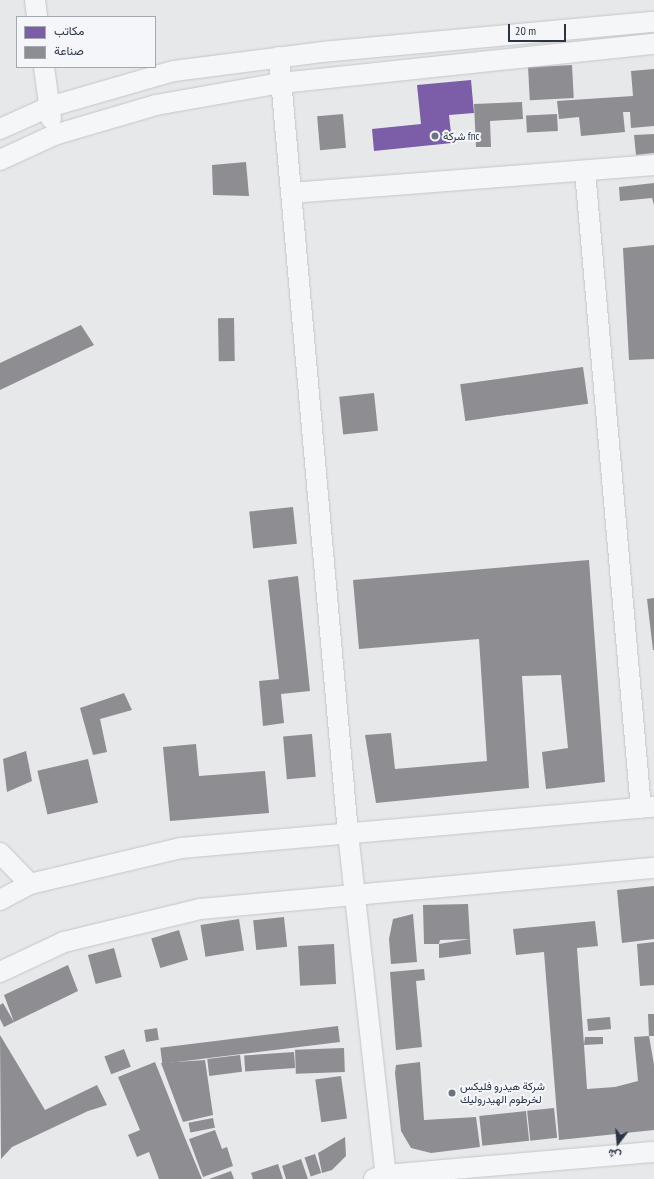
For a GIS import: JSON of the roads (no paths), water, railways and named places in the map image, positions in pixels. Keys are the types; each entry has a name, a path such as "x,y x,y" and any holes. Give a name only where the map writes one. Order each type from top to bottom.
{"street":[{"path":"35,0 37,16"},
{"path":"0,129 49,107 174,71 279,58 654,22"},
{"path":"0,160 54,135 156,105 281,83 400,69 654,44"},
{"path":"279,58 348,833 382,1178 654,1152"},
{"path":"44,68 54,135"},
{"path":"291,193 654,165"},
{"path":"0,900 30,884 182,848 647,807 585,170"},
{"path":"0,854 30,884"},
{"path":"0,972 64,942 200,909 654,868"}],"place":[{"name":"شركة fnc","path":"435,136"},
{"name":"شركة هيدرو فليكس لخرطوم الهيدروليك","path":"452,1093"}]}
